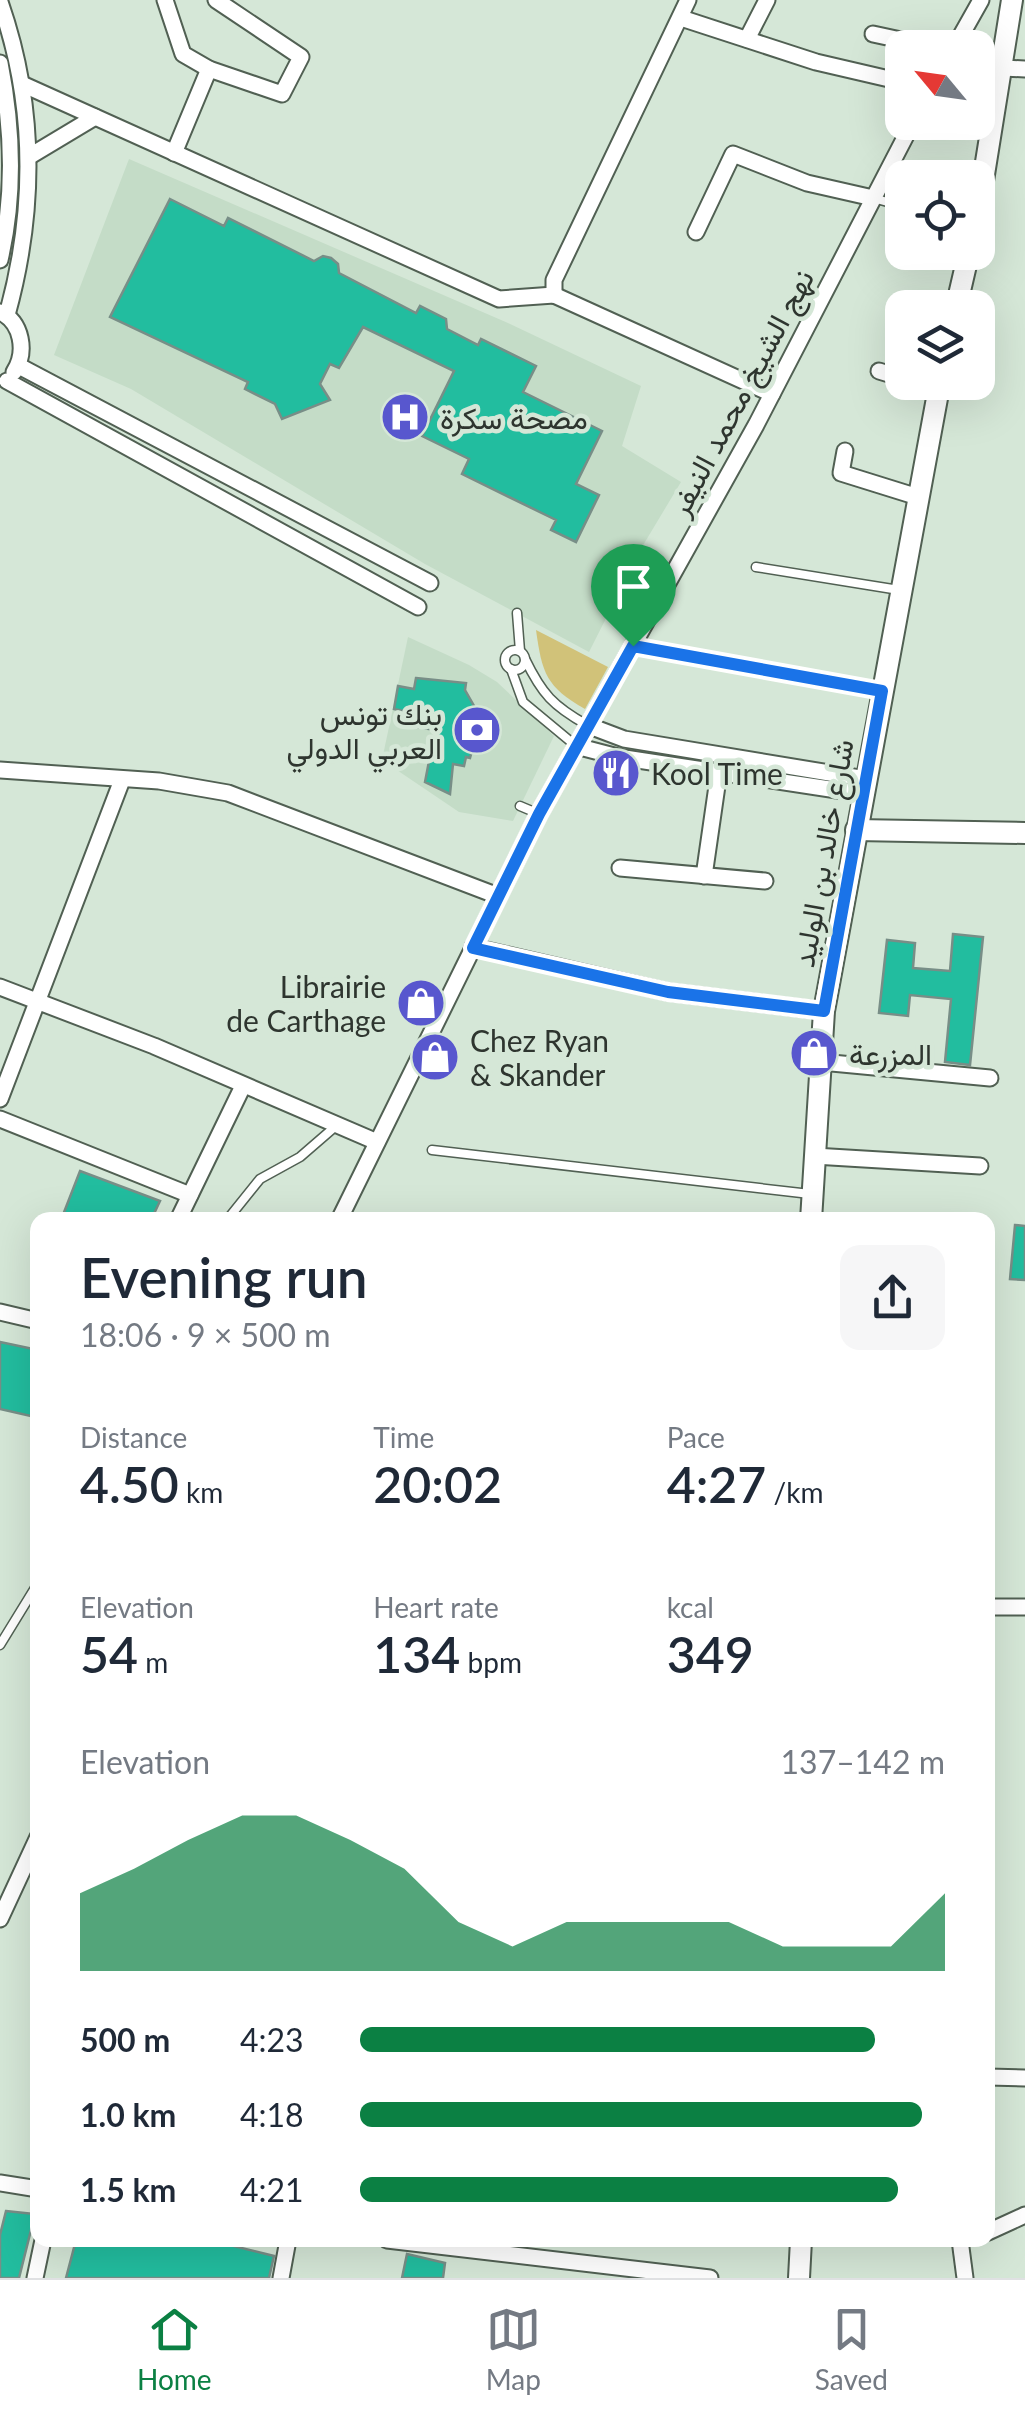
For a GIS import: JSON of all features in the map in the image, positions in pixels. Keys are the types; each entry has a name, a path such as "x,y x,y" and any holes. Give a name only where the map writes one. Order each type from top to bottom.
{"street":[{"path":"165,0 183,54 209,69 282,94 301,58 216,0"},
{"path":"554,295 554,280 688,0"},
{"path":"747,39 767,0"},
{"path":"964,30 981,0"},
{"path":"987,160 1012,0"},
{"path":"0,2 17,53 30,156 25,233 4,313 17,329 22,347 18,366 4,383 418,607"},
{"path":"680,18 816,62 885,78"},
{"path":"873,34 885,37"},
{"path":"0,64 11,163 0,260"},
{"path":"1003,68 1025,69"},
{"path":"174,153 209,69"},
{"path":"22,84 499,299 554,295 772,394"},
{"path":"30,156 95,117"},
{"name":"نهج الشيخ محمد النيفر","path":"343,1212 539,814 772,394 904,140"},
{"path":"696,232 733,154 807,183 873,198"},
{"path":"18,366 430,583"},
{"path":"878,371 885,373"},
{"name":"شارع خالد بن الوليد","path":"811,1212 824,1011 937,400"},
{"path":"846,451 841,473 918,497"},
{"path":"587,725 624,739 865,787"},
{"path":"576,746 618,757 719,772 865,787"},
{"path":"0,770 194,786 228,793 498,896"},
{"path":"704,876 719,772"},
{"path":"0,1099 122,780"},
{"path":"856,830 1025,833"},
{"path":"620,868 766,881"},
{"path":"473,948 668,992 824,1011"},
{"path":"0,987 154,1046 377,1142"},
{"path":"820,1062 990,1078"},
{"path":"182,1212 243,1086"},
{"path":"0,1119 190,1195"},
{"path":"814,1156 980,1166"},
{"path":"0,1312 30,1319"},
{"path":"995,1606 1025,1608"},
{"path":"0,1919 5,1892 30,1851"},
{"path":"995,2077 1025,2078"},
{"path":"0,2184 30,2188"},
{"path":"995,2229 1025,2215"},
{"path":"34,2278 41,2247"},
{"path":"280,2278 287,2247"},
{"path":"489,2247 710,2278"},
{"path":"799,2278 801,2247"},
{"path":"961,2247 965,2278"}],"lane":[{"path":"873,198 885,201"},
{"path":"756,567 901,590"},
{"path":"511,669 521,668 523,655 517,613"},
{"path":"633,646 882,691"},
{"path":"576,746 523,702 505,661 506,654 514,650 523,655 539,689 559,709 587,725"},
{"path":"520,806 539,814"},
{"path":"233,1212 260,1179 300,1157 336,1125"},
{"path":"432,1150 812,1194"},
{"path":"0,1645 30,1596"}],"shaded area":[{"name":"مصحة سكرة","path":"129,159 508,323 641,386 622,446 681,482 642,547 589,652 425,564 131,389 54,355"},
{"path":"536,630 608,667 585,709 548,677"},
{"path":"408,637 497,682 554,736 513,821 459,812 382,760"}],"building":[{"name":"مصحة سكرة","path":"170,199 224,226 228,218 314,261 323,256 331,258 338,264 339,273 416,313 420,306 446,319 447,329 478,345 481,339 536,366 523,392 602,431 576,484 599,495 576,542 551,530 556,520 462,474 469,459 422,436 454,371 363,327 339,368 330,364 320,384 330,400 282,419 275,404 245,389 248,382 110,317"},
{"path":"416,678 466,683 465,690 477,711 483,711 470,758 466,757 464,766 453,764 450,794 425,782 435,730 410,726 408,712 394,709 398,686 414,689"},
{"path":"953,934 983,937 970,1065 945,1062 951,999 910,995 908,1016 879,1013 887,940 915,943 913,968 950,971"},
{"path":"80,1171 160,1201 155,1212 64,1212"},
{"path":"1015,1225 1025,1226 1025,1280 1010,1279"},
{"path":"0,1342 30,1348 30,1416 0,1409"},
{"path":"6,2211 30,2213 30,2234 19,2278 0,2278 0,2235"},
{"path":"74,2247 237,2247 274,2256 269,2278 66,2278"},
{"path":"407,2254 445,2263 443,2278 402,2278"}],"place":[{"name":"مصحة سكرة","path":"405,417"},
{"name":"بنك تونس العربي الدولي","path":"477,730"},
{"name":"Kool Time","path":"616,773"},
{"name":"Librairie de Carthage","path":"421,1003"},
{"name":"المزرعة","path":"814,1053"},
{"name":"Chez Ryan & Skander","path":"435,1057"}],"route":[{"path":"633,646 882,691 824,1011 668,992 473,948 539,814 633,646"}]}
